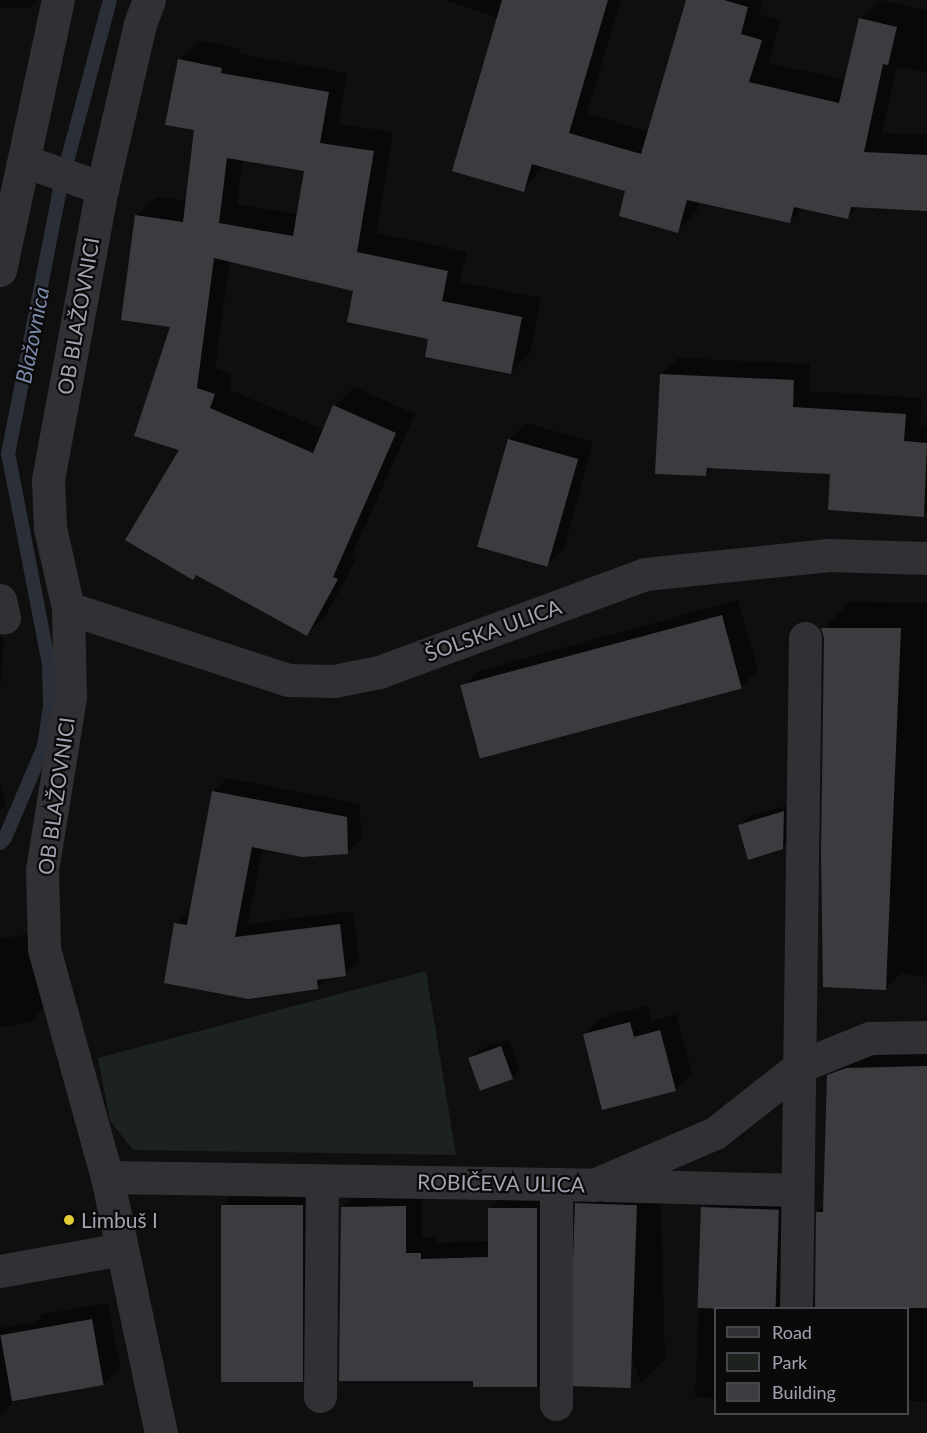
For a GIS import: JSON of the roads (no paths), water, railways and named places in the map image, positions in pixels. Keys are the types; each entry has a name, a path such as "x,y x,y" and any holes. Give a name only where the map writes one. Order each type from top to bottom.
{"street":[{"path":"0,270 31,164 58,0"},
{"name":"OB BLAŽOVNICI","path":"149,0 93,185 48,480 50,528 68,608 70,698 42,870 44,949 107,1177 161,1433"},
{"path":"31,164 93,185"},
{"name":"ŠOLSKA ULICA","path":"68,608 288,680 334,681 379,672 645,574 829,555 927,558"},
{"path":"796,1307 805,638"},
{"name":"ROBIČEVA ULICA","path":"107,1177 594,1185 715,1133 800,1066 870,1038 927,1037"},
{"path":"320,1396 322,1181"},
{"path":"555,1184 556,1404"},
{"path":"594,1185 797,1190"},
{"path":"0,1271 122,1249"}],"waterway":[{"name":"Blažovnica","path":"0,843 5,838 44,746 50,706 49,664 8,454 61,184 110,0"}],"place":[{"name":"Limbuš I","path":"69,1220"}]}
